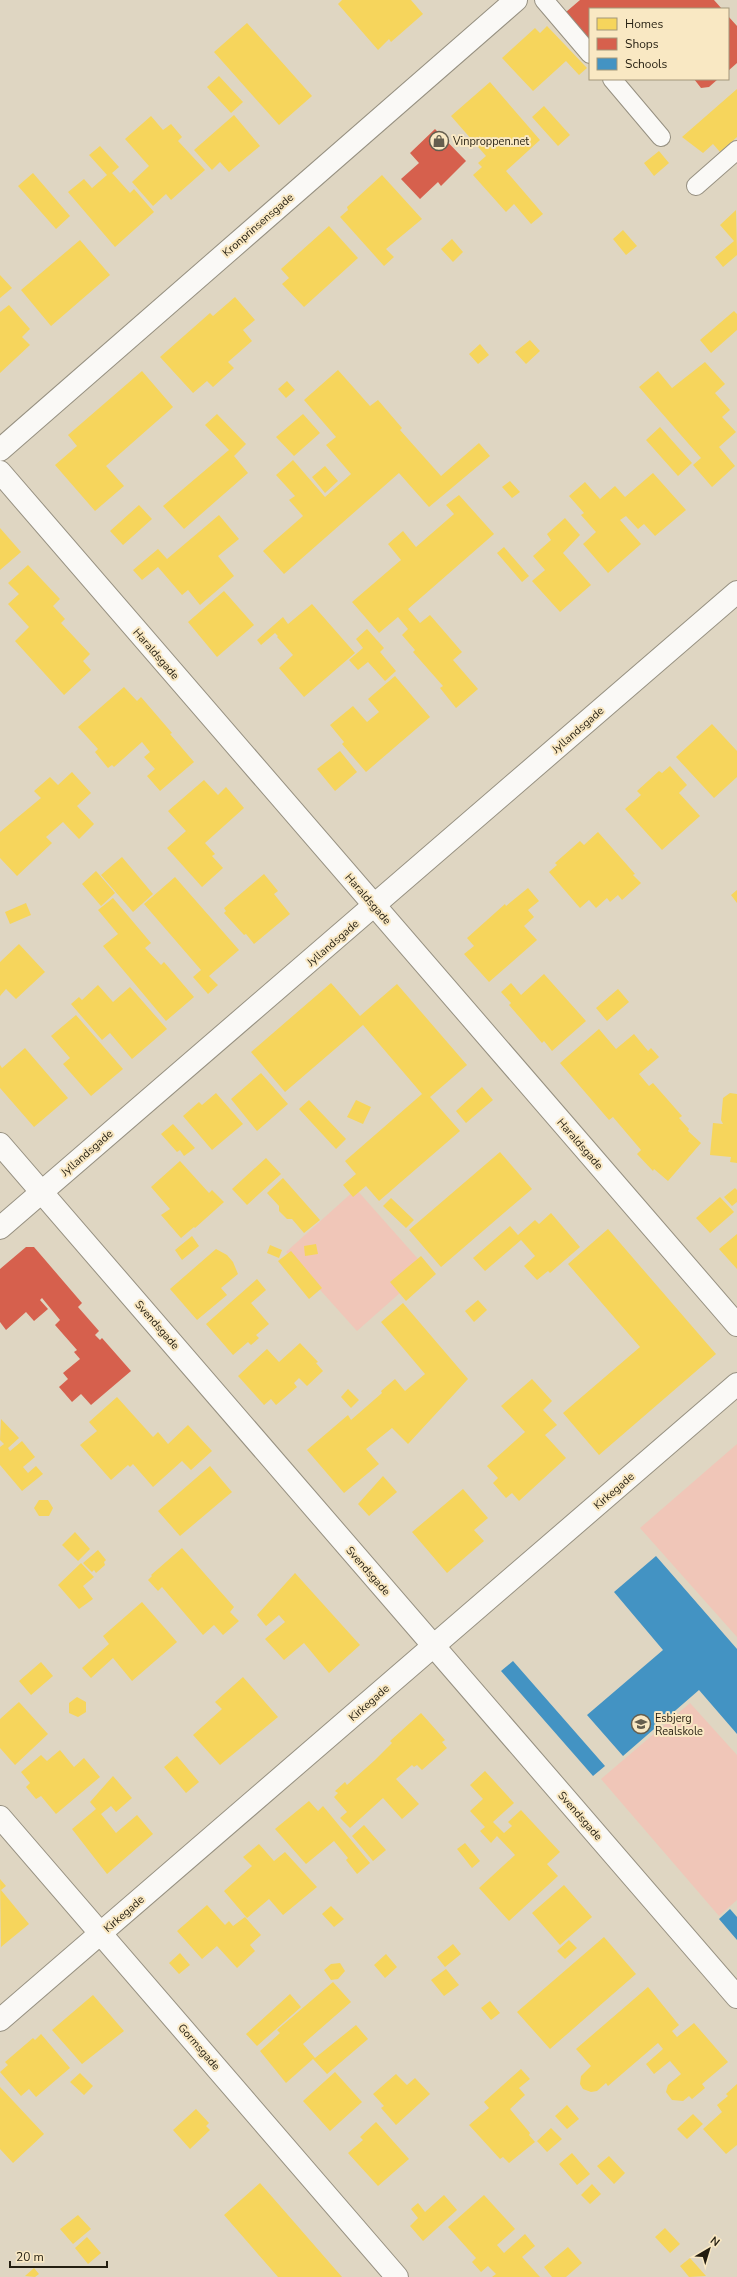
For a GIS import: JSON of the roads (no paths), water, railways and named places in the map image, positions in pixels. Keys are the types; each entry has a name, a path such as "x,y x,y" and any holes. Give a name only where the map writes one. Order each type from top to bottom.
{"street":[{"name":"Kronprinsensgade","path":"0,450 516,0"},
{"name":"Haraldsgade","path":"0,472 737,1325"},
{"name":"Jyllandsgade","path":"0,1228 375,906 737,592"},
{"name":"Svendsgade","path":"0,1144 737,1997"},
{"name":"Kirkegade","path":"0,2020 737,1384"},
{"name":"Gormsgade","path":"0,1817 397,2277"}],"lane":[{"path":"544,0 589,53"},
{"path":"613,80 661,137"},
{"path":"696,186 737,150"}],"place":[{"name":"Vinproppen.net","path":"439,141"},
{"name":"Esbjerg Realskole","path":"641,1724"}]}
